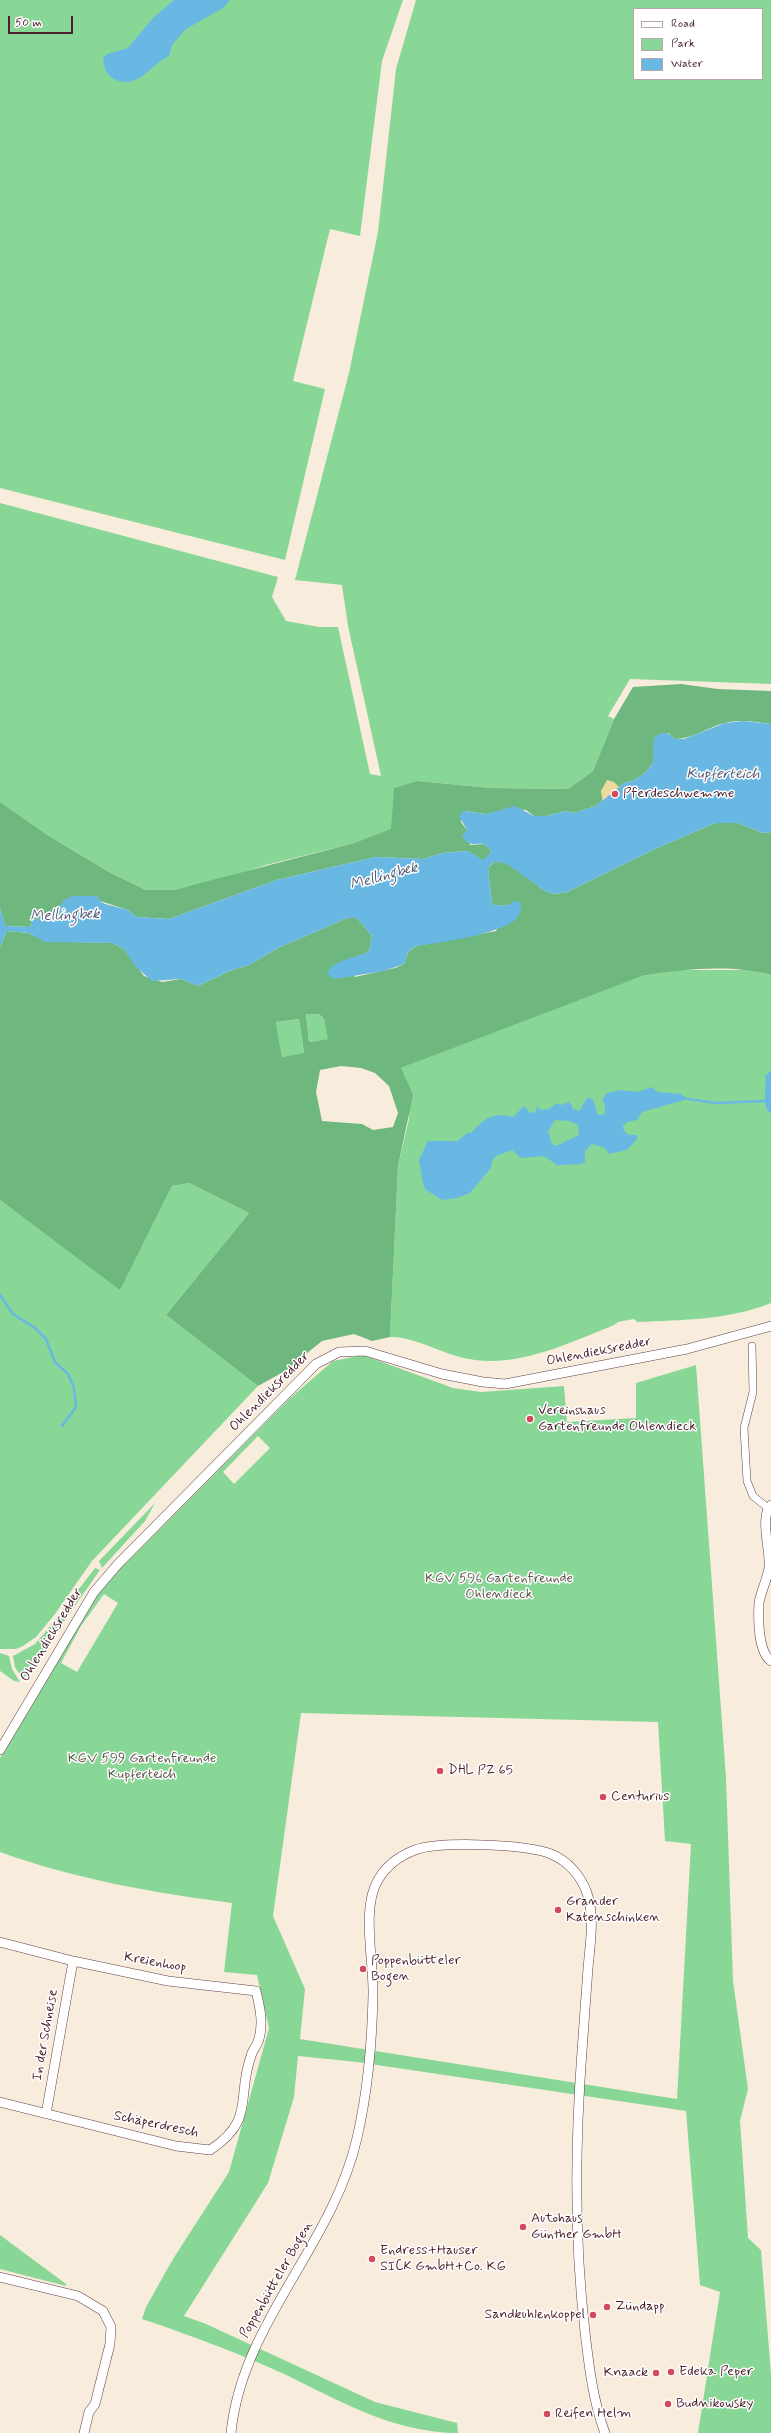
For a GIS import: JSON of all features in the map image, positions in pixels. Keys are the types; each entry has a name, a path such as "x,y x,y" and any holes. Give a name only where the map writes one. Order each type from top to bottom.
{"street":[{"name":"Ohlendieksredder","path":"1,1747 94,1592 118,1564 184,1500 280,1399 316,1364 326,1357 339,1352 365,1351 442,1374 483,1382 505,1384 687,1349 771,1326"},
{"path":"752,1346 753,1392 744,1428 747,1481 753,1496 769,1507 766,1515 769,1567 759,1603 761,1644 764,1653 771,1661"},
{"name":"Poppenbütteler Bogen","path":"231,2433 239,2389 251,2354 335,2205 357,2140 370,2057 373,1990 370,1908 374,1888 384,1871 399,1858 426,1847 456,1846 522,1848 554,1855 570,1867 579,1877 589,1898 590,1942 579,2089 577,2198 583,2315 598,2416 599,2433"},
{"name":"Kreienhoop","path":"0,1942 73,1961 168,1981 256,1991 262,2018 258,2042"},
{"name":"In der Schneise","path":"46,2114 73,1961"},
{"name":"Schäperdresch","path":"0,2102 176,2146 210,2150 230,2134 241,2116 251,2056 258,2042"},
{"path":"0,2278 78,2296 103,2311 111,2327 110,2344 96,2404 89,2412 84,2433"},
{"name":"Poppenbütteler Bogen","path":"598,2416 604,2433"}],"green space":[{"path":"0,0 403,0 382,61 360,236 330,229 293,381 325,389 285,560 0,488"},
{"path":"416,0 771,0 771,684 630,679 608,716 614,719 593,771 568,789 491,788 418,781 393,829 354,843 266,865 228,877 174,890 146,890 109,872 49,836 0,802 0,503 278,577 272,597 286,621 319,627 338,627 370,774 381,776 348,626 342,585 295,580 349,373 378,232 396,69"},
{"path":"681,684 718,689 771,691 771,724 736,721 719,725 688,737 675,739 668,733 653,745 653,763 645,773 633,781 624,783 596,806 574,813 566,811 546,816 534,816 526,810 505,809 496,813 486,814 464,811 461,822 467,830 470,845 484,844 492,851 483,861 468,851 442,853 423,859 376,857 277,880 169,919 136,917 128,910 100,901 63,904 45,917 33,920 30,927 5,926 0,908 0,802 49,836 109,872 146,890 174,890 354,843 391,829 394,788 418,781 491,788 568,789 593,771 614,719 633,687"},
{"path":"715,823 737,823 763,833 771,832 771,975 739,970 707,969 674,971 642,976 401,1068 413,1095 398,1166 390,1337 372,1341 354,1334 322,1341 285,1371 258,1386 166,1315 249,1213 189,1183 172,1186 120,1290 0,1200 0,947 7,931 29,933 34,936 73,942 113,943 124,949 144,976 162,982 181,979 198,986 229,971 249,965 278,948 347,918 357,918 372,936 369,951 362,956 350,959 355,977 395,968 404,964 408,952 416,946 496,931 510,905 498,906 492,904 488,868 495,861 507,863 545,891 554,894 567,892 655,849","holes":["306,1014 319,1014 324,1019 328,1039 309,1042","299,1019 304,1053 282,1057 276,1022","341,1066 361,1068 375,1073 389,1086 398,1113 393,1127 373,1130 362,1124 322,1121 316,1092 320,1070"]},
{"path":"679,970 750,970 771,975 771,1303 755,1309 722,1316 671,1321 637,1322 634,1319 618,1322 614,1325 558,1347 519,1358 499,1361 460,1357 408,1339 390,1337 398,1166 409,1119 401,1068 598,991 642,976"},
{"path":"306,1013 319,1014 324,1019 329,1039 309,1042"},
{"path":"299,1019 304,1054 282,1057 276,1022"},
{"path":"189,1183 249,1213 166,1315 258,1386 92,1561 55,1614 36,1637 16,1649 0,1649 0,1200 120,1289 172,1186"},
{"path":"363,1355 453,1388 481,1392 564,1386 567,1422 636,1418 636,1383 696,1365 726,1778 733,1981 748,2089 740,2121 748,2238 761,2250 771,2374 771,2433 698,2433 720,2292 700,2285 686,2111 357,2062 298,2056 294,2097 268,2183 184,2316 206,2324 375,2402 457,2423 458,2433 434,2432 412,2428 368,2414 249,2359 142,2319 146,2307 173,2259 229,2172 269,2028 257,1975 224,1972 232,1903 173,1895 115,1884 28,1862 0,1852 0,1758 88,1606 115,1574 289,1399 333,1361","holes":["258,1436 270,1448 234,1484 223,1472","104,1594 118,1603 77,1672 61,1663 81,1626","301,1713 658,1722 665,1841 691,1844 677,2099 300,2039 305,1989 273,1916"]},
{"path":"155,1503 145,1521 102,1568 99,1561"},
{"path":"95,1568 100,1570 23,1680 15,1667 13,1656 35,1644"},
{"path":"0,1653 9,1656 12,1669 20,1682 14,1681 0,1671"},
{"path":"0,2235 66,2284 66,2286 0,2269"}],"sand":[{"name":"Pferdeschwemme","path":"607,780 614,782 621,789 604,810 601,791"}],"water":[{"path":"174,0 230,0 223,8 186,29 172,45 169,56 137,79 130,82 122,82 111,77 106,70 103,58 107,54 128,48 153,18"},
{"name":"Kupferteich","path":"743,721 771,724 771,832 763,833 737,823 715,823 655,849 567,892 554,894 545,891 507,864 495,861 488,868 492,904 504,906 515,901 521,903 520,912 515,920 496,930 483,934 416,946 408,952 404,964 384,971 334,979 327,974 334,965 369,951 372,936 357,918 347,918 278,948 249,965 229,971 198,986 181,979 152,981 136,967 124,949 113,943 45,942 29,933 7,931 0,947 0,908 5,926 30,927 33,920 42,918 55,911 64,900 73,896 97,896 100,901 105,904 128,910 136,917 169,919 277,880 376,857 423,859 442,853 468,851 483,860 492,851 484,844 472,844 464,839 462,836 467,830 459,816 464,811 486,814 515,806 534,816 546,816 566,811 574,813 596,806 624,783 633,781 645,773 653,763 653,745 655,736 661,733 666,733 675,739 684,739 725,723"},
{"path":"771,1071 771,1113 766,1106 765,1101 765,1076"},
{"path":"651,1087 658,1092 681,1094 688,1099 642,1112 637,1120 627,1122 623,1126 624,1131 629,1135 637,1135 637,1139 627,1150 609,1154 605,1148 592,1144 585,1151 585,1162 581,1164 557,1165 544,1156 521,1158 512,1150 496,1156 492,1161 491,1168 470,1193 457,1198 442,1200 426,1190 423,1184 419,1160 428,1141 458,1141 467,1133 471,1133 480,1123 485,1120 500,1115 513,1117 524,1106 529,1112 535,1113 537,1106 541,1110 549,1109 557,1103 562,1105 568,1102 572,1105 572,1108 579,1111 588,1097 593,1100 598,1115 605,1114 605,1104 602,1100 607,1093 621,1090 638,1092","holes":["555,1120 569,1121 578,1125 579,1135 556,1146 552,1144 548,1132"]}],"waterway":[{"path":"688,1099 716,1103 764,1101"},
{"path":"0,1295 13,1314 35,1328 46,1339 55,1362 68,1374 74,1388 76,1407 62,1426"}],"place":[{"name":"Pferdeschwemme","path":"615,794"},
{"name":"Vereinshaus Gartenfreunde Ohlendieck","path":"530,1419"},
{"name":"DHL PZ 65","path":"440,1771"},
{"name":"Centurius","path":"603,1797"},
{"name":"Grander Katenschinken","path":"558,1910"},
{"name":"Poppenbütteler Bogen","path":"363,1969"},
{"name":"Autohaus Günther GmbH","path":"523,2227"},
{"name":"Endress+Hauser SICK GmbH+Co. KG","path":"372,2259"},
{"name":"Zündapp","path":"607,2307"},
{"name":"Sandkuhlenkoppel","path":"593,2315"},
{"name":"Edeka Peper","path":"671,2372"},
{"name":"Knaack","path":"656,2373"},
{"name":"Budnikowsky","path":"668,2404"},
{"name":"Reifen Helm","path":"547,2414"}],"water label":[{"name":"Mellingbek","path":"384,877"},
{"name":"Mellingbek","path":"65,916"}],"park label":[{"name":"KGV 596 Gartenfreunde Ohlendieck","path":"499,1588"},
{"name":"KGV 599 Gartenfreunde Kupferteich","path":"142,1768"}]}
